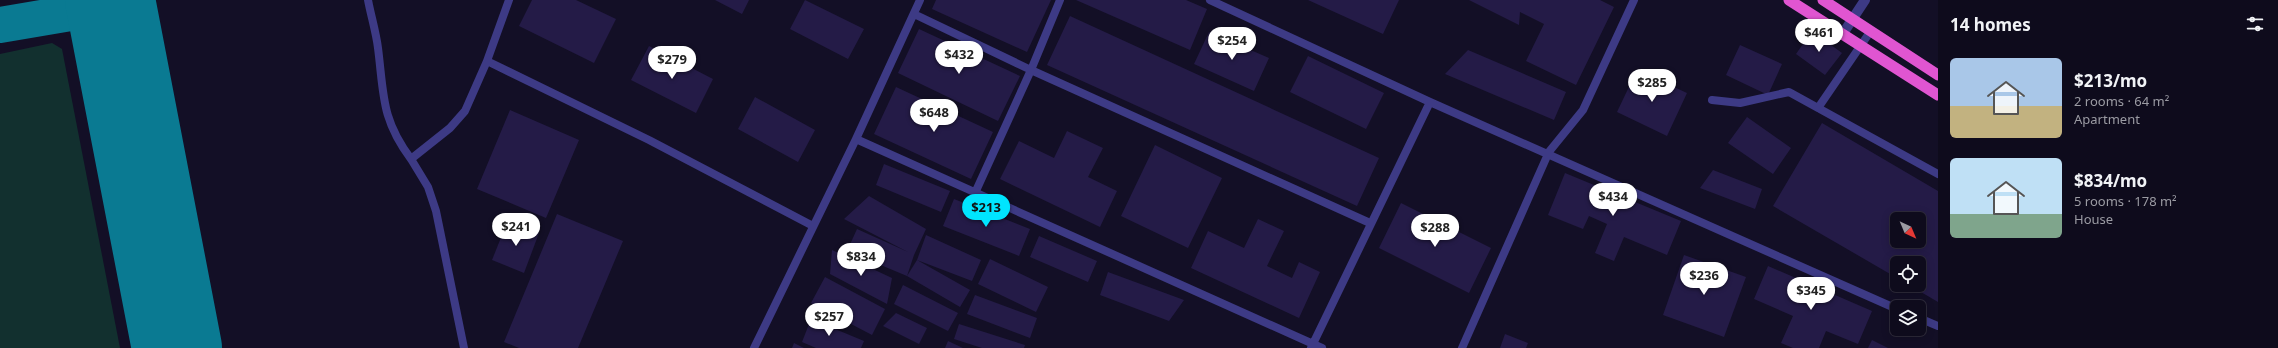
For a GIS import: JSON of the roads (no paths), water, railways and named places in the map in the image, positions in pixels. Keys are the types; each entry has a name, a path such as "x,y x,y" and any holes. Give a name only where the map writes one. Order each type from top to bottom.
{"highway":[{"path":"1790,0 1860,47 1938,95"},
{"path":"1823,0 1938,75"}],"street":[{"path":"1842,35 1866,0"}],"lane":[{"path":"368,0 378,47 383,97 388,119 402,146 428,187 436,211 464,348"},
{"path":"411,159 450,128 465,111 487,61 509,0"},
{"path":"754,348 856,139 920,0"},
{"path":"975,193 1032,70 1060,0"},
{"path":"1210,0 1430,102 1890,306"},
{"path":"1462,348 1548,154 1583,110 1634,0"},
{"path":"914,14 1032,70 1370,223"},
{"path":"1818,108 1870,32"},
{"path":"487,61 650,140 813,226"},
{"path":"1712,100 1740,103 1789,92 1938,174"},
{"path":"1312,346 1370,223 1430,102"},
{"path":"856,139 1312,346 1322,348"},
{"path":"1926,321 1938,326"}]}
